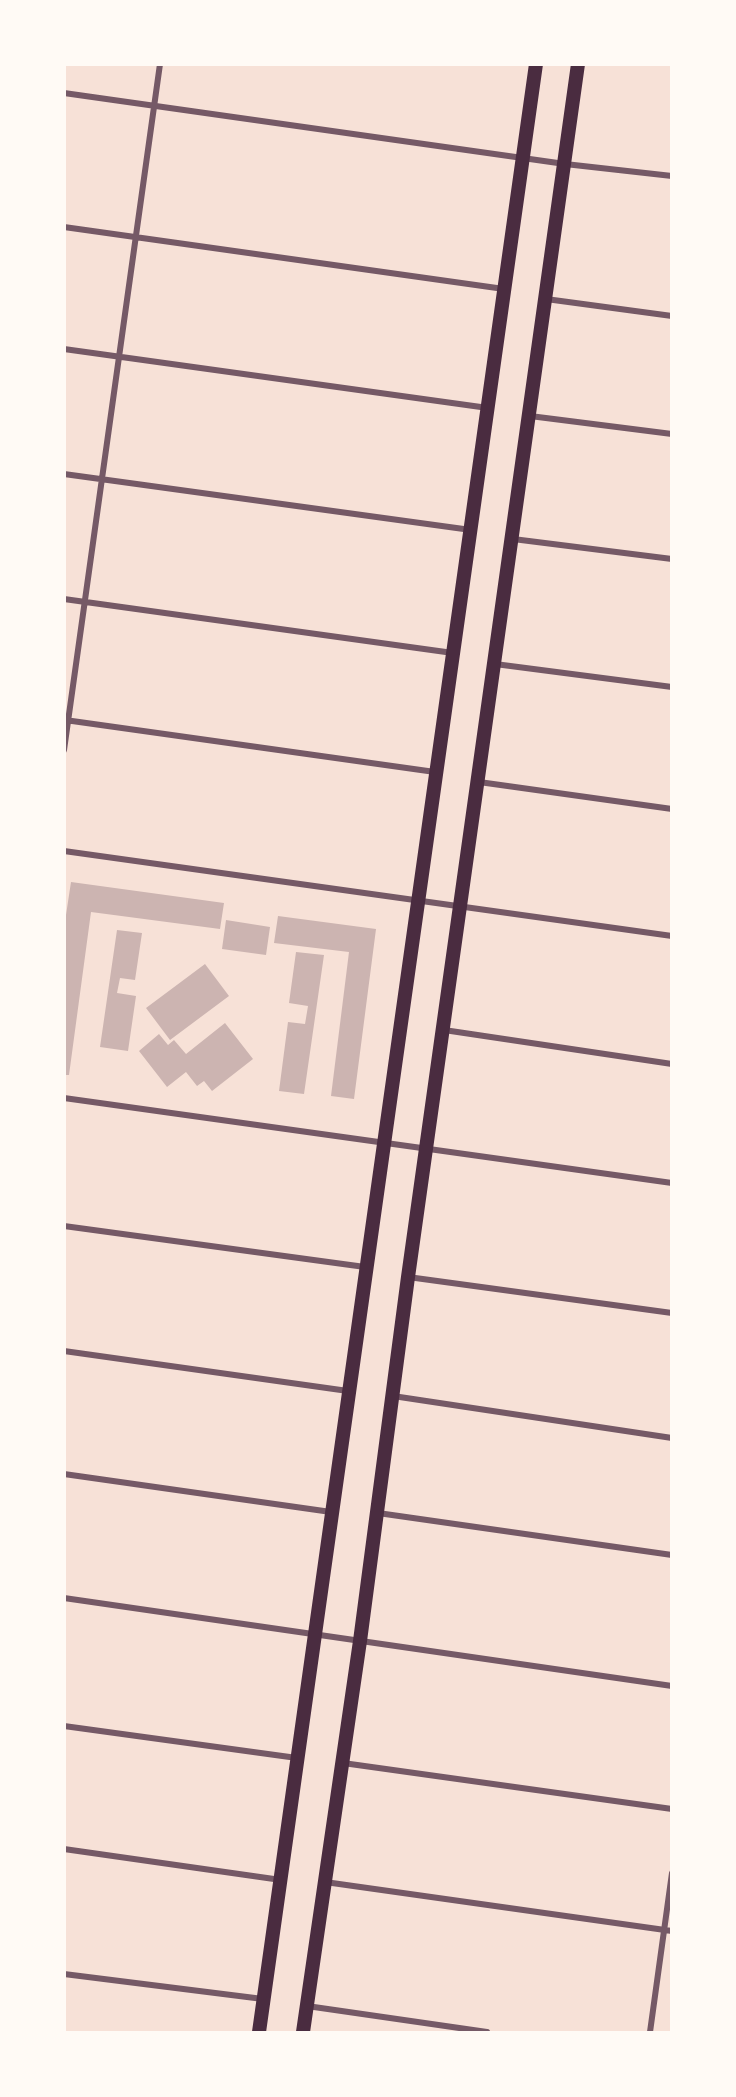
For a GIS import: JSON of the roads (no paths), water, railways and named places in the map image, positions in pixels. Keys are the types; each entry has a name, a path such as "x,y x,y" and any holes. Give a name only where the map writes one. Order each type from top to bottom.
{"main road":[{"path":"259,2032 536,64"},
{"path":"303,2032 343,1763 408,1277 566,164 578,64"}],"street":[{"path":"64,750 160,64"},
{"path":"64,93 566,164 672,176"},
{"path":"64,227 505,289"},
{"path":"546,298 672,316"},
{"path":"64,350 488,408"},
{"path":"530,416 672,434"},
{"path":"64,474 471,530"},
{"path":"512,539 672,559"},
{"path":"64,599 453,653"},
{"path":"494,663 672,687"},
{"path":"67,721 436,772"},
{"path":"479,782 672,809"},
{"path":"64,851 672,936"},
{"path":"444,1030 672,1064"},
{"path":"64,1098 672,1183"},
{"path":"64,1226 366,1268"},
{"path":"408,1277 672,1313"},
{"path":"64,1351 348,1391"},
{"path":"393,1396 672,1438"},
{"path":"64,1474 334,1512"},
{"path":"377,1513 672,1556"},
{"path":"64,1598 672,1686"},
{"path":"64,1726 298,1758"},
{"path":"343,1763 672,1809"},
{"path":"64,1849 281,1880"},
{"path":"650,2032 668,1931 672,1874"},
{"path":"325,1881 668,1931"},
{"path":"64,1974 264,1999"},
{"path":"307,2006 487,2032"}]}
